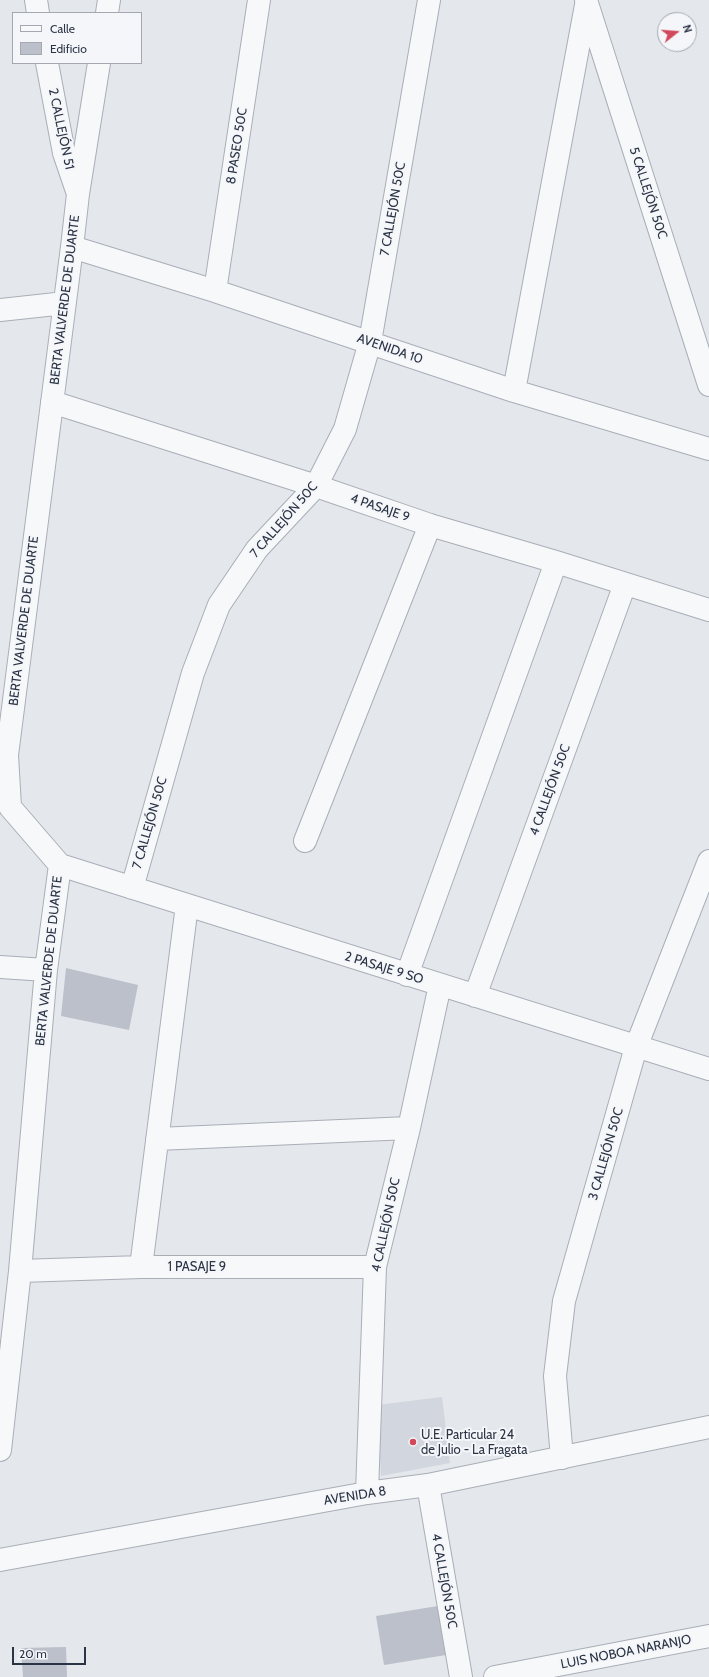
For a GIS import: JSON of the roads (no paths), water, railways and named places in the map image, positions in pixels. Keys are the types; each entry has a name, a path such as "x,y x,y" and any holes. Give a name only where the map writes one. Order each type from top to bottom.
{"street":[{"path":"36,0 38,12"},
{"path":"107,12 109,0"},
{"name":"8 PASEO 50C","path":"215,291 259,0"},
{"name":"7 CALLEJÓN 50C","path":"132,888 193,673 219,605 257,549 316,486 345,429 370,342 429,0"},
{"path":"514,391 586,1"},
{"name":"5 CALLEJÓN 50C","path":"586,1 709,385"},
{"name":"2 CALLEJÓN 51","path":"47,64 64,153 78,194"},
{"name":"BERTA VALVERDE DE DUARTE","path":"0,1450 20,1270 46,970 60,866 5,807 3,746 52,402 78,194 99,64"},
{"name":"AVENIDA 10","path":"72,246 215,291 514,391 709,449"},
{"path":"0,310 65,303"},
{"name":"4 PASAJE 9","path":"52,402 316,486 430,525 556,562 709,610"},
{"path":"305,841 430,525"},
{"path":"407,975 556,562"},
{"name":"4 CALLEJÓN 50C","path":"475,996 625,584"},
{"name":"3 CALLEJÓN 50C","path":"562,1458 555,1376 564,1301 636,1047 709,861"},
{"name":"2 PASAJE 9 SO","path":"60,866 709,1070"},
{"path":"141,1267 187,905"},
{"path":"0,967 46,970"},
{"name":"4 CALLEJÓN 50C","path":"367,1493 375,1267 409,1128 440,985"},
{"path":"157,1139 409,1128"},
{"name":"1 PASAJE 9","path":"20,1270 141,1267 375,1267"},
{"name":"AVENIDA 8","path":"0,1560 367,1493 428,1485 709,1427"},
{"name":"4 CALLEJÓN 50C","path":"428,1485 461,1677"},
{"name":"LUIS NOBOA NARANJO","path":"495,1677 709,1636"}],"place":[{"name":"U.E. Particular 24 de Julio - La Fragata","path":"413,1442"}]}
